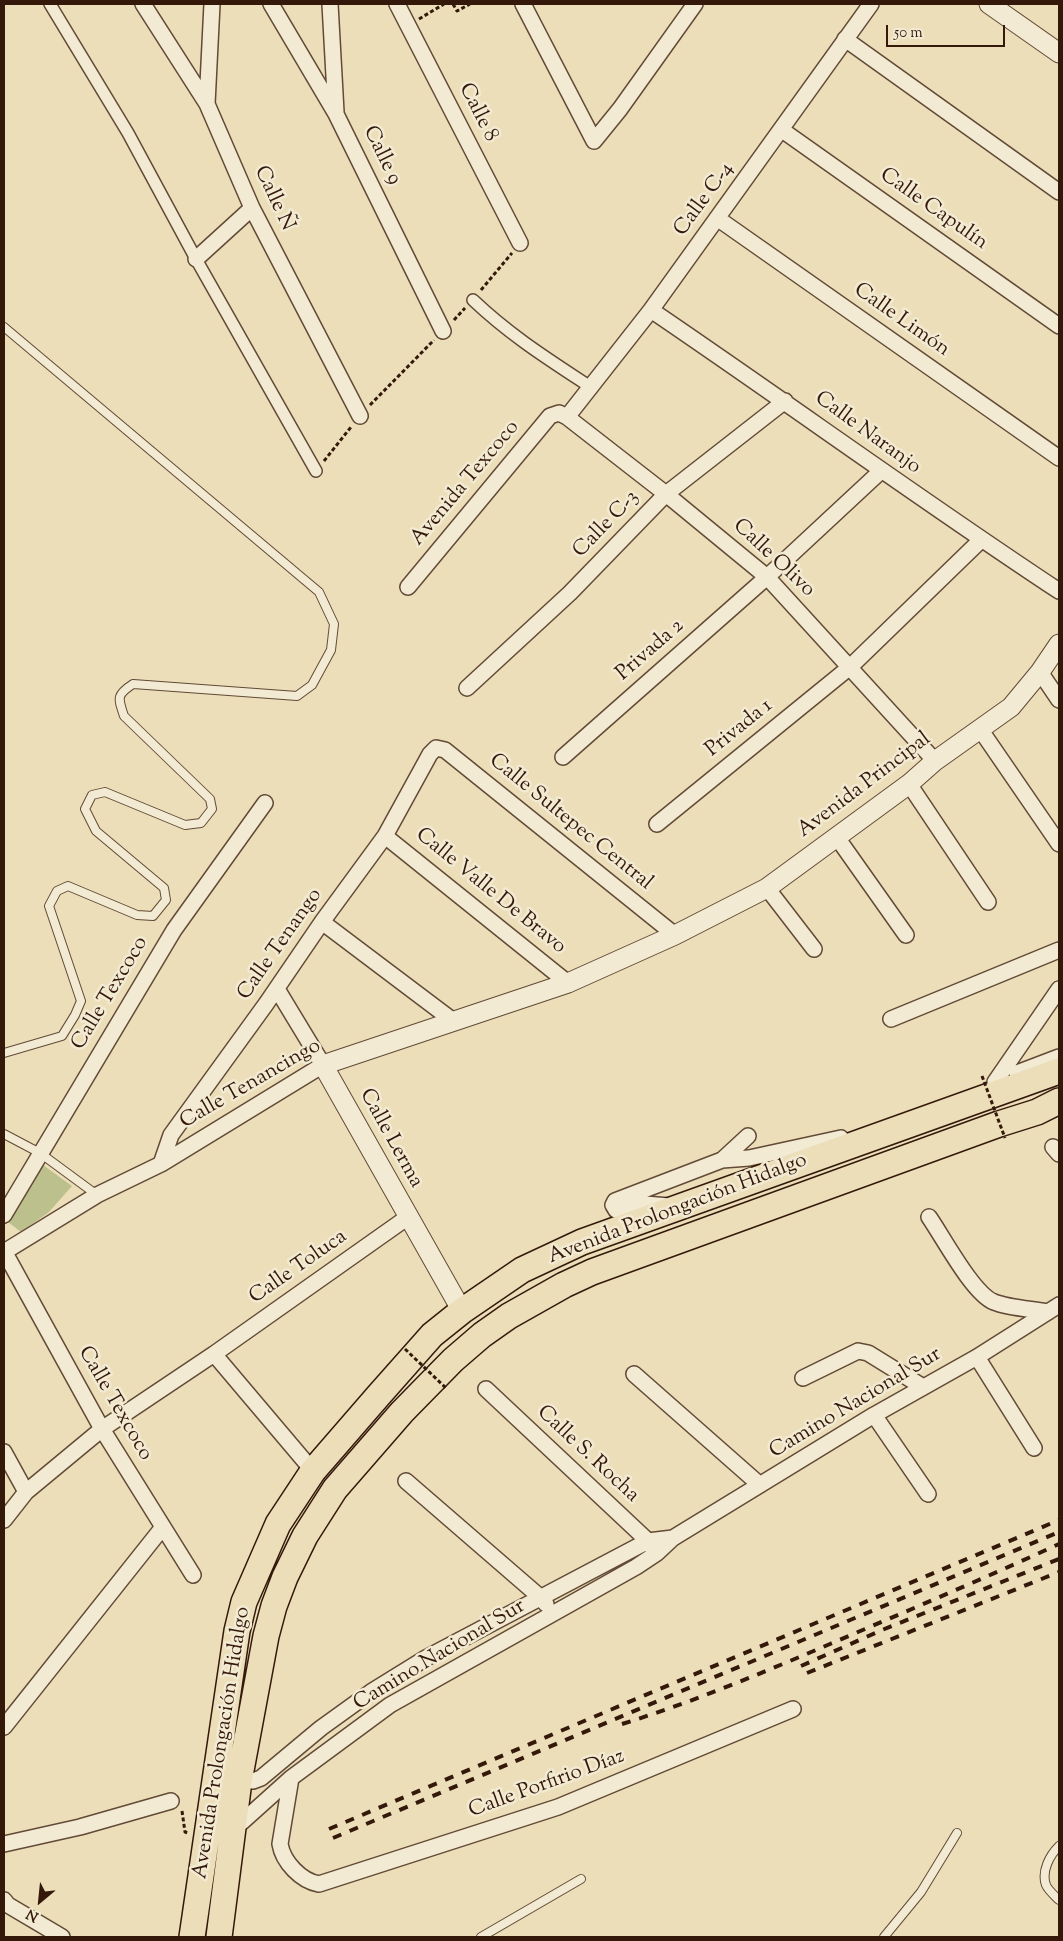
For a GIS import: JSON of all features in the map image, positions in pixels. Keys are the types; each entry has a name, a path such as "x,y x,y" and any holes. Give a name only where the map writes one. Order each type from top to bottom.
{"highway":[{"name":"Avenida Prolongación Hidalgo","path":"219,1937 221,1825 227,1780 230,1675 244,1602 278,1524 314,1472 432,1336 462,1312 522,1270 582,1242 681,1208 1059,1070"},
{"name":"Avenida Prolongación Hidalgo","path":"227,1780 272,1614 285,1577 305,1536 336,1489 402,1412 440,1373 482,1335 509,1316 592,1272 1036,1112 1059,1101"},
{"path":"522,1270 540,1299"},
{"name":"Avenida Prolongación Hidalgo","path":"192,1937 221,1825"}],"street":[{"path":"50,4 128,133 196,259 316,471"},
{"name":"Calle Ñ","path":"143,4 207,104 252,208 360,416"},
{"path":"207,104 212,4"},
{"name":"Calle 9","path":"271,4 336,114 443,331"},
{"path":"330,4 336,114"},
{"name":"Calle 8","path":"397,4 520,242"},
{"path":"523,4 594,141 620,109 695,4"},
{"name":"Calle C-4","path":"563,415 592,388 651,310 871,4"},
{"path":"989,4 1059,53"},
{"path":"845,39 1059,192"},
{"name":"Calle Capulín","path":"782,130 1059,326"},
{"path":"196,259 252,208"},
{"name":"Calle Limón","path":"718,218 1059,458"},
{"path":"473,300 528,347 592,388"},
{"name":"Calle Naranjo","path":"651,310 785,401 881,471 981,540 1059,591"},
{"name":"Calle C-3","path":"467,688 570,593 666,494 785,401"},
{"name":"Calle Olivo","path":"563,415 666,494 767,578 935,761"},
{"name":"Avenida Texcoco","path":"408,587 550,416 563,415"},
{"name":"Privada 2","path":"563,756 767,578 881,471"},
{"name":"Privada 1","path":"657,824 850,667 981,540"},
{"name":"Avenida Principal","path":"675,935 767,888 909,784 935,761 1011,707 1040,672 1059,644"},
{"path":"1040,672 1059,700"},
{"path":"980,729 1059,844"},
{"name":"Calle Tenango","path":"161,1164 171,1135 385,836 430,754 436,748"},
{"name":"Calle Sultepec Central","path":"436,748 445,750 675,935"},
{"path":"909,784 988,902"},
{"name":"Calle Texcoco","path":"4,1214 174,930 265,803"},
{"name":"Calle Valle De Bravo","path":"385,836 568,982"},
{"path":"836,836 906,936"},
{"path":"767,888 814,949"},
{"path":"322,922 452,1020"},
{"name":"Calle Tenancingo","path":"4,1252 97,1196 161,1164 323,1065 568,982 675,935"},
{"path":"892,1020 1059,950"},
{"name":"Calle Lerma","path":"277,989 323,1065 462,1312"},
{"path":"988,1079 1059,989"},
{"path":"681,1208 645,1204 616,1210 613,1205 615,1202 650,1187 722,1160 748,1158 836,1140 988,1079 1059,1057"},
{"path":"722,1160 748,1136"},
{"name":"Calle Toluca","path":"4,1520 26,1492 102,1430 214,1354 408,1216"},
{"path":"929,1217 973,1284 983,1295 994,1302 1054,1309"},
{"name":"Calle Texcoco","path":"4,1252 102,1430 193,1575"},
{"name":"Camino Nacional Sur","path":"227,1780 262,1778 322,1728 371,1692 426,1658 540,1597 673,1538 874,1415 977,1358 1054,1309"},
{"path":"803,1378 858,1350 868,1353 923,1387"},
{"path":"214,1354 314,1472"},
{"path":"977,1358 1034,1448"},
{"path":"634,1374 760,1485"},
{"name":"Calle S. Rocha","path":"486,1389 652,1547"},
{"path":"874,1415 928,1494"},
{"path":"4,1452 26,1492"},
{"path":"406,1481 540,1597 554,1614"},
{"path":"4,1727 164,1527"},
{"name":"Camino Nacional Sur","path":"221,1825 242,1822 292,1778 390,1705 554,1614 652,1547"},
{"name":"Calle Porfirio Díaz","path":"292,1778 280,1844 281,1850 299,1876 309,1883 319,1884 558,1807 794,1709"},
{"path":"4,1844 80,1827 171,1801"},
{"path":"4,1900 8,1905 62,1937"}],"lane":[{"path":"4,327 319,592 334,624 331,650 312,685 297,696 133,684 122,691 118,700 124,716 210,799 212,809 201,822 185,825 105,792 92,795 85,809 96,831 164,888 166,900 153,916 137,915 68,886 57,892 49,906 81,1001 62,1036 4,1053"},
{"path":"4,1134 40,1153 97,1196"},
{"path":"884,1937 921,1892 957,1833"},
{"path":"1059,1846 1051,1855 1044,1875 1046,1886 1059,1900"},
{"path":"481,1937 581,1879"}],"path":[{"path":"408,25 444,4"},
{"path":"453,4 457,10 470,4"},
{"path":"316,471 360,416 473,300 520,242"},
{"path":"988,1079 1005,1138"},
{"path":"405,1348 447,1389 454,1384"}],"green space":[{"path":"43,1165 72,1186 49,1212 21,1232 8,1222"}],"railway":[{"path":"329,1829 1059,1520"},
{"path":"333,1838 1059,1532"},
{"path":"622,1724 701,1697 779,1666 1059,1544"},
{"path":"801,1666 882,1630 1059,1559"},
{"path":"807,1673 1059,1572"}]}
